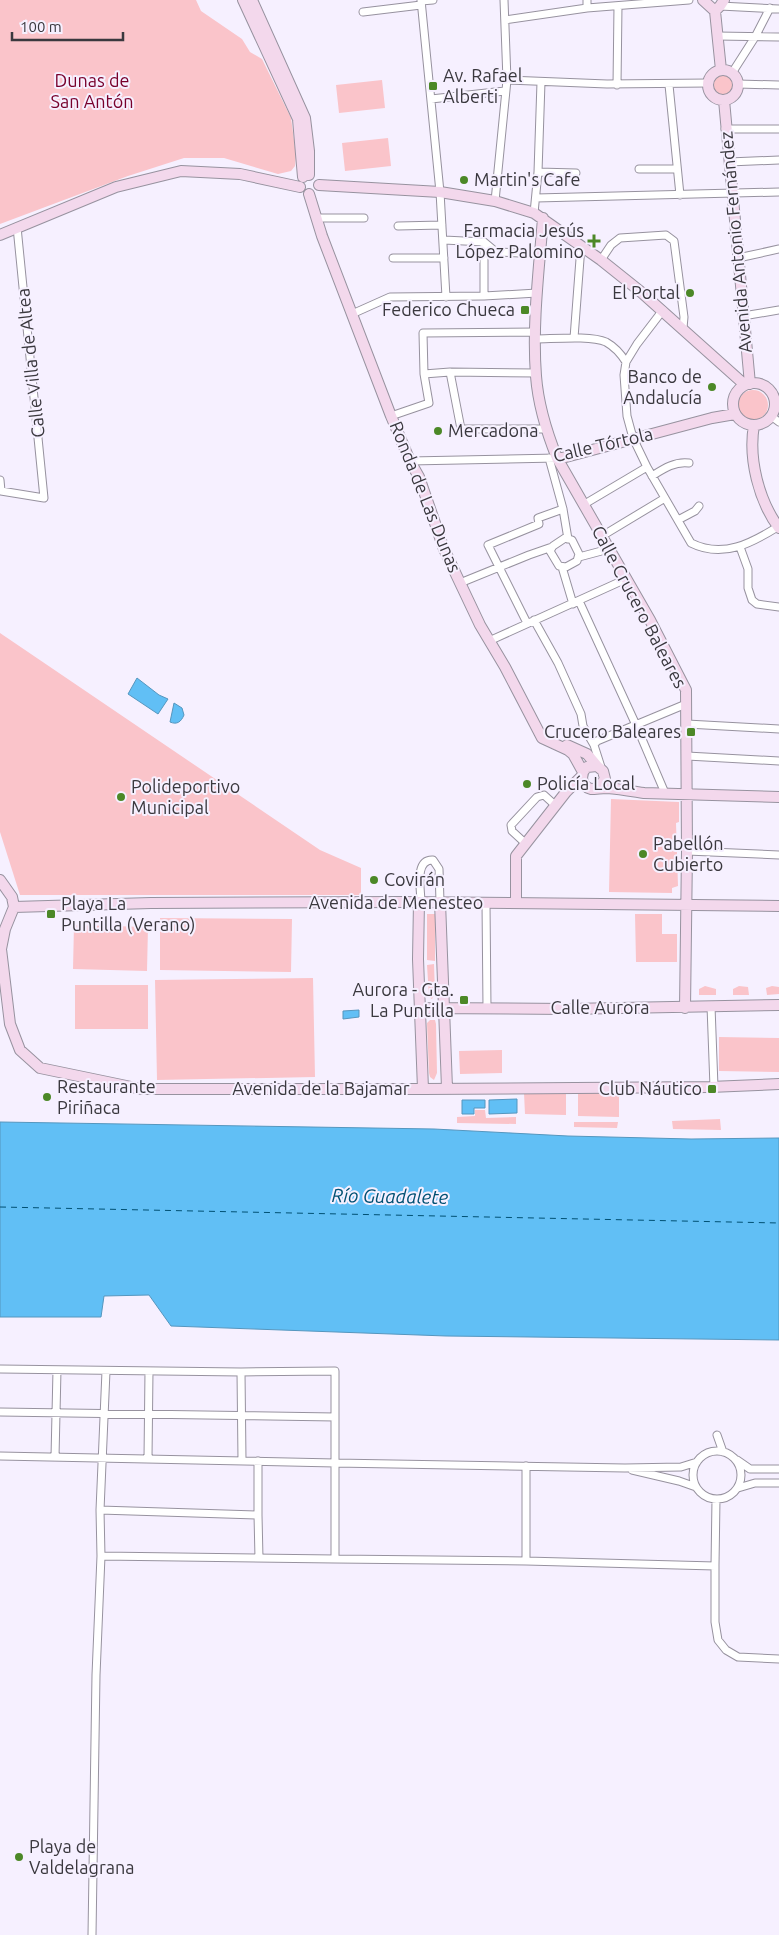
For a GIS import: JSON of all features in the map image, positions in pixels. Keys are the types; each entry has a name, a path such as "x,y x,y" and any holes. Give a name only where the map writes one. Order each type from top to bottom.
{"street":[{"path":"242,0 298,119 304,180"},
{"path":"0,235 116,187 181,171 304,180 315,177 319,185 317,191 309,194 303,192 304,180 306,118 252,0"},
{"path":"363,12 432,0"},
{"path":"494,201 506,80 504,0"},
{"path":"505,20 587,4 618,6 689,0"},
{"path":"703,0 720,6 779,8"},
{"path":"421,2 440,192 446,297"},
{"path":"616,84 618,6"},
{"path":"720,6 717,36 721,70"},
{"path":"732,73 755,37 770,8"},
{"path":"717,36 779,37"},
{"path":"721,70 732,73 738,84 736,93 724,100 710,93 708,83 712,74 721,70"},
{"path":"506,80 669,85 708,83"},
{"path":"538,215 536,198 541,82"},
{"path":"738,84 779,85"},
{"path":"669,85 680,195"},
{"path":"431,99 505,91"},
{"name":"Avenida Antonio Fernández","path":"724,100 748,385"},
{"path":"725,129 779,129"},
{"path":"729,162 779,160"},
{"path":"639,170 676,169"},
{"path":"538,172 576,172"},
{"path":"319,185 440,192 494,201 538,215 601,260 663,310 748,385"},
{"path":"536,198 779,192"},
{"name":"Ronda de Las Dunas","path":"309,194 316,218 352,314 410,461 419,477 444,549 480,625 506,668 542,738"},
{"name":"Calle Crucero Baleares","path":"538,215 536,373 553,458 602,536 684,682 686,690 687,851 685,1008"},
{"path":"316,218 364,218"},
{"path":"398,226 442,225"},
{"name":"Calle Villa de Altea","path":"0,480 1,490 44,498 17,227"},
{"path":"601,260 611,245 620,238 666,235 674,241 684,317 683,328"},
{"path":"444,240 484,242 496,252 520,253"},
{"path":"484,242 484,296"},
{"path":"574,338 581,246"},
{"path":"738,258 779,249"},
{"path":"393,258 444,258"},
{"path":"352,314 390,297 484,296 538,293"},
{"path":"663,310 626,362 624,375 627,416 633,438 647,467 691,543 704,549 722,550 740,547 779,527 763,500 755,469 752,436 754,425"},
{"path":"743,316 779,310"},
{"path":"392,416 429,403 424,374 423,333 535,336 605,342 617,350 626,362"},
{"path":"424,374 450,372 536,373"},
{"path":"450,372 461,429 546,429"},
{"path":"748,385 762,385 776,397 774,407 775,419 764,423 754,425 743,422 733,409 734,398 740,388 748,385"},
{"name":"Calle Tórtola","path":"410,461 562,458 633,438 735,414"},
{"path":"553,458 568,539"},
{"path":"652,476 669,466 682,462 689,463"},
{"path":"583,505 647,467"},
{"path":"602,536 665,498"},
{"path":"678,520 695,511 699,506"},
{"path":"563,509 538,518 539,524 488,544 498,567 554,657 581,714 583,726 594,745 599,767"},
{"path":"460,583 552,547 565,538 572,540 579,554 578,557"},
{"path":"552,547 550,552 559,566 562,567 576,603 636,725 665,793"},
{"path":"740,547 748,569 748,588 752,600 757,604 779,607"},
{"path":"562,567 566,567 577,560 578,557 609,549"},
{"path":"489,641 626,579"},
{"path":"594,745 597,740 686,704"},
{"path":"686,724 779,729"},
{"path":"542,738 565,744 588,754 605,775 605,779 623,789"},
{"path":"542,738 573,754 582,774 583,783 593,788 623,789 644,793 779,797"},
{"path":"687,756 779,761"},
{"path":"516,903 516,856 587,767 599,767"},
{"path":"525,843 512,832 511,826 537,797 544,796 558,803 593,788 605,779"},
{"path":"687,851 779,855"},
{"path":"423,1089 418,959 420,873 424,863 428,860 433,860 439,869 447,1088"},
{"path":"0,880 12,896 14,906"},
{"name":"Avenida de Menesteo","path":"14,906 151,903 440,902 779,906"},
{"path":"486,903 487,1008"},
{"name":"Avenida de la Bajamar","path":"14,906 5,929 1,949 10,1024 20,1050 40,1068 142,1089 714,1087 779,1084"},
{"name":"Calle Aurora","path":"421,1008 685,1008 779,1005"},
{"path":"711,1006 714,1087"},
{"path":"0,1369 241,1372 335,1371 335,1559"},
{"path":"55,1457 56,1370"},
{"path":"92,1935 96,1675 102,1556 100,1510 106,1371"},
{"path":"148,1371 148,1458"},
{"path":"241,1372 242,1460"},
{"path":"0,1412 335,1417"},
{"path":"712,1452 717,1435 723,1452"},
{"path":"736,1459 741,1468 741,1473 738,1488 731,1496 722,1500 702,1495 696,1487 693,1477 694,1467 708,1453 723,1452 736,1459 750,1469 779,1469"},
{"path":"0,1456 625,1468 681,1467 697,1462"},
{"path":"258,1460 259,1558"},
{"path":"526,1466 526,1561"},
{"path":"625,1468 696,1487"},
{"path":"738,1488 755,1483 779,1483"},
{"path":"716,1499 715,1622 718,1640 726,1650 738,1657 779,1659"},
{"path":"100,1510 258,1515"},
{"path":"102,1556 526,1561 715,1566"}],"green space":[{"name":"Dunas de San Antón","path":"0,0 196,0 201,11 242,39 250,52 262,59 291,118 296,155 295,166 291,171 278,174 224,158 184,158 128,176 0,224"},
{"path":"722,73 730,76 733,84 730,92 722,95 714,92 711,84 714,76"},
{"path":"382,80 385,108 339,113 336,85"},
{"path":"388,138 391,166 345,171 342,143"},
{"path":"753,390 764,394 768,405 764,416 753,420 742,416 738,405 742,394"},
{"name":"Polideportivo Municipal","path":"0,633 320,850 361,868 361,895 20,895 0,832"},
{"name":"Pabellón Cubierto","path":"611,799 679,802 679,822 676,823 678,886 672,888 672,893 609,892"},
{"path":"427,914 435,914 435,961 427,960"},
{"path":"635,914 662,914 662,934 677,934 677,962 636,962"},
{"path":"160,918 292,919 291,972 160,970"},
{"path":"74,925 148,927 147,971 73,969"},
{"path":"434,964 435,994 432,999 429,997 427,965"},
{"path":"313,978 315,1077 157,1080 155,980"},
{"path":"75,985 148,985 148,1029 75,1029"},
{"path":"705,986 716,989 716,995 699,995 699,989"},
{"path":"739,986 748,987 749,995 733,995 733,989"},
{"path":"772,986 779,987 779,994 767,995 766,988"},
{"path":"430,1020 435,1020 436,1024 437,1073 434,1080 430,1077 429,1073 427,1023"},
{"path":"719,1037 779,1038 779,1072 719,1071"},
{"path":"502,1050 502,1073 460,1074 459,1051"},
{"path":"619,1091 619,1117 578,1116 578,1093"},
{"path":"524,1093 566,1093 566,1115 525,1114"},
{"path":"475,1110 485,1110 486,1118 516,1117 516,1124 457,1123 457,1117 475,1116"},
{"path":"720,1119 721,1130 673,1129 672,1121"},
{"path":"574,1122 618,1122 617,1128 574,1127"}],"water":[{"path":"137,678 159,695 168,699 158,714 128,694"},
{"path":"174,703 182,708 184,715 177,723 170,722"},
{"path":"359,1010 359,1017 343,1019 343,1011"},
{"path":"517,1099 517,1113 489,1114 489,1100"},
{"path":"462,1100 485,1100 485,1108 474,1108 474,1114 462,1114"},
{"name":"Río Guadalete","path":"0,1122 434,1129 568,1136 691,1139 779,1138 779,1340 446,1336 171,1326 149,1295 104,1296 101,1317 0,1317"}],"ferry route":[{"path":"0,1207 779,1223"}],"place":[{"name":"Av. Rafael Alberti","path":"433,86"},
{"name":"Martin's Cafe","path":"464,180"},
{"name":"Farmacia Jesús López Palomino","path":"594,241"},
{"name":"El Portal","path":"690,293"},
{"name":"Federico Chueca","path":"525,310"},
{"name":"Banco de Andalucía","path":"712,387"},
{"name":"Mercadona","path":"438,431"},
{"name":"Crucero Baleares","path":"691,732"},
{"name":"Policía Local","path":"527,784"},
{"name":"Polideportivo Municipal","path":"121,797"},
{"name":"Pabellón Cubierto","path":"643,854"},
{"name":"Covirán","path":"374,880"},
{"name":"Playa La Puntilla (Verano)","path":"51,914"},
{"name":"Aurora - Gta. La Puntilla","path":"464,1000"},
{"name":"Club Náutico","path":"712,1089"},
{"name":"Restaurante Piriñaca","path":"47,1097"},
{"name":"Playa de Valdelagrana","path":"19,1857"}]}
